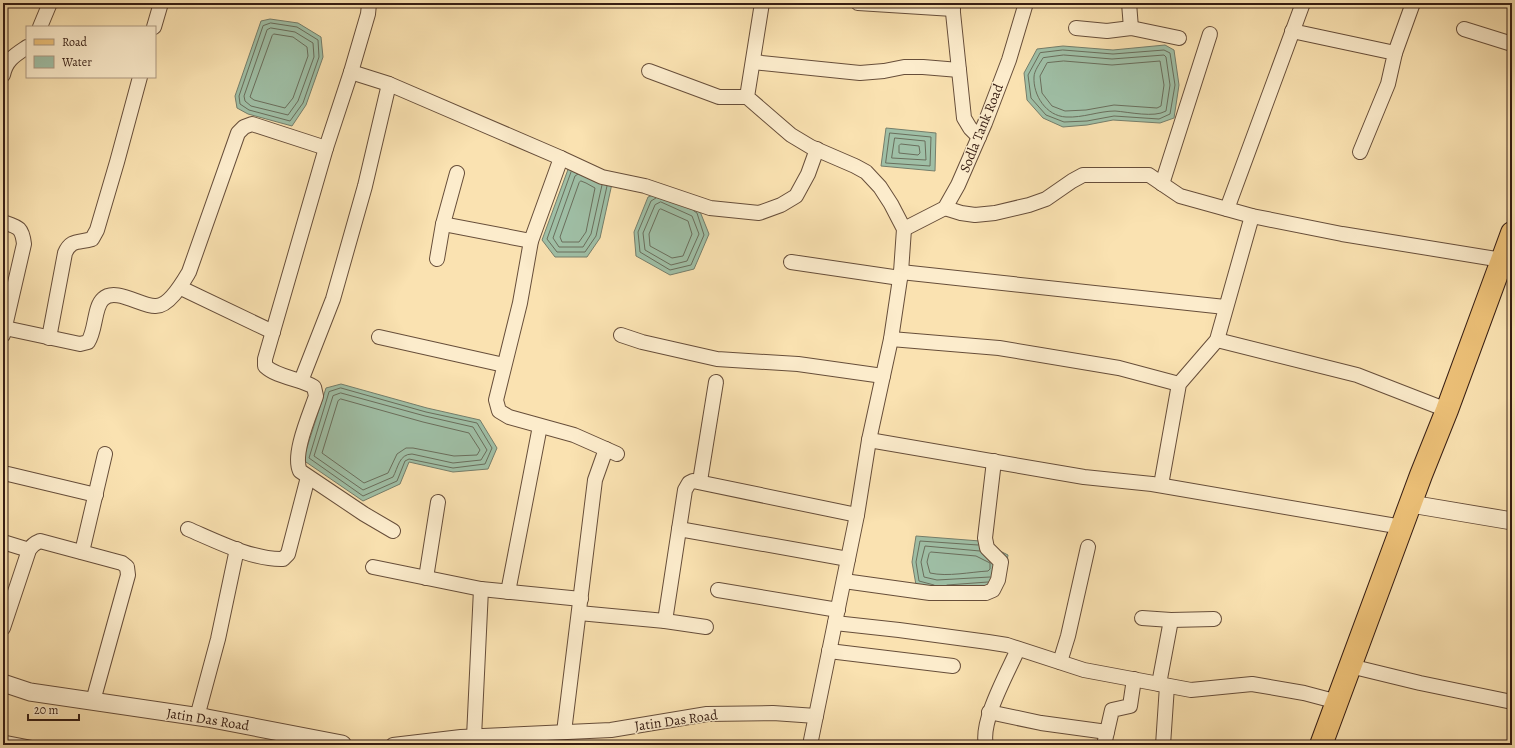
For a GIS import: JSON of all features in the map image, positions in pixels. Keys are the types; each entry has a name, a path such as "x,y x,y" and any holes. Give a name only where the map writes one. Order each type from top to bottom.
{"main road":[{"path":"1321,745 1512,233"}],"street":[{"path":"40,26 50,3"},
{"path":"154,26 161,3"},
{"path":"368,3 368,14 326,148 272,332 265,359 265,366 271,371 314,387 316,396 297,454 297,465 300,471 393,531"},
{"path":"747,97 762,3"},
{"path":"858,3 952,6 964,118 970,128 979,137"},
{"name":"Sodla Tank Road","path":"945,208 958,185 979,137 1009,60 1026,3"},
{"path":"1128,3 1131,28"},
{"path":"1227,209 1302,3"},
{"path":"1360,152 1388,84 1395,53 1413,3"},
{"path":"1076,28 1107,31 1131,28 1179,38"},
{"path":"1464,29 1512,44"},
{"path":"1292,31 1395,53"},
{"path":"1162,184 1210,34"},
{"path":"3,75 5,66 10,59 26,48"},
{"path":"753,62 860,73 910,67 959,70"},
{"path":"649,70 719,97 747,97 791,135 811,147 866,172 880,187 904,229 900,275 891,339 869,440 857,515 810,745"},
{"path":"351,72 389,84 602,177 645,186 710,208 759,213 781,205 796,196 808,174 817,149"},
{"path":"49,338 65,253 68,246 75,242 92,239 97,230 140,78"},
{"path":"301,382 332,300 365,186 389,84"},
{"path":"3,222 18,227 23,232 24,244 4,331 80,344 88,342 92,335 98,308 102,300 108,295 119,295 156,306 162,304 181,288 189,272 238,133 244,127 252,124 326,148"},
{"path":"561,158 531,241 520,303 496,400 499,411 509,416 574,436 611,451 595,480 564,732"},
{"path":"437,259 443,224 457,173"},
{"path":"904,229 945,208 961,213 975,215 995,213 1046,199 1083,175 1149,175 1180,196 1252,216 1342,234 1502,260"},
{"path":"1161,486 1180,384 1217,340 1225,307 1252,216"},
{"path":"443,224 531,241"},
{"path":"791,262 900,275 1225,307"},
{"path":"181,288 272,332"},
{"path":"621,335 642,342 717,359 798,364 883,376"},
{"path":"380,337 504,365"},
{"path":"891,339 999,348 1120,368 1180,384"},
{"path":"1217,340 1357,375 1446,410"},
{"path":"700,481 716,382"},
{"path":"508,592 540,426"},
{"path":"869,440 1084,477 1161,486 1402,527"},
{"path":"82,552 105,454"},
{"path":"844,581 930,593 986,593 993,590 998,580 1000,562 987,548 985,538 994,462"},
{"path":"8,474 96,495"},
{"path":"188,529 237,549 272,560 283,559 288,554 308,477"},
{"path":"665,621 685,490 689,483 693,481 700,481 857,515"},
{"path":"426,578 438,502"},
{"path":"1411,504 1512,521"},
{"path":"679,529 848,559"},
{"path":"3,542 29,550"},
{"path":"3,628 31,546 40,542 122,563 127,567 128,574 93,701"},
{"path":"1060,662 1068,636 1088,546"},
{"path":"197,717 218,639 237,549"},
{"path":"373,568 481,589 508,592 580,606 706,627"},
{"path":"474,737 481,589"},
{"path":"718,590 899,630 988,642 1018,649 1084,670 1163,685 1191,690 1252,684 1304,693 1338,702"},
{"path":"1142,618 1171,620 1214,619"},
{"path":"1163,745 1163,685 1171,620"},
{"path":"986,745 984,738 990,712 1018,649"},
{"path":"829,651 953,666"},
{"path":"1350,666 1420,683 1512,702"},
{"path":"990,712 1106,738 1112,710 1130,706 1134,679"},
{"name":"Jatin Das Road","path":"3,683 30,692 197,717 346,745"},
{"name":"Jatin Das Road","path":"393,745 474,737 611,730 707,714 773,713 816,716"}],"lane":[{"path":"3,739 34,745"}],"water":[{"path":"270,19 298,23 321,37 323,57 306,105 292,126 248,114 237,108 235,96 261,21"},
{"path":"1165,45 1174,50 1179,85 1174,118 1160,123 1113,120 1087,125 1063,127 1043,118 1027,100 1024,73 1037,49 1063,46 1113,50"},
{"path":"886,128 936,133 935,171 881,166"},
{"path":"570,164 613,179 600,238 587,257 555,257 542,240"},
{"path":"661,192 699,209 709,234 694,269 670,275 636,256 634,232 648,197"},
{"path":"341,384 427,408 480,420 497,448 488,469 453,472 409,462 400,484 363,501 303,460 326,388"},
{"path":"916,536 980,541 1008,555 1003,584 960,588 916,585 912,562"}]}
